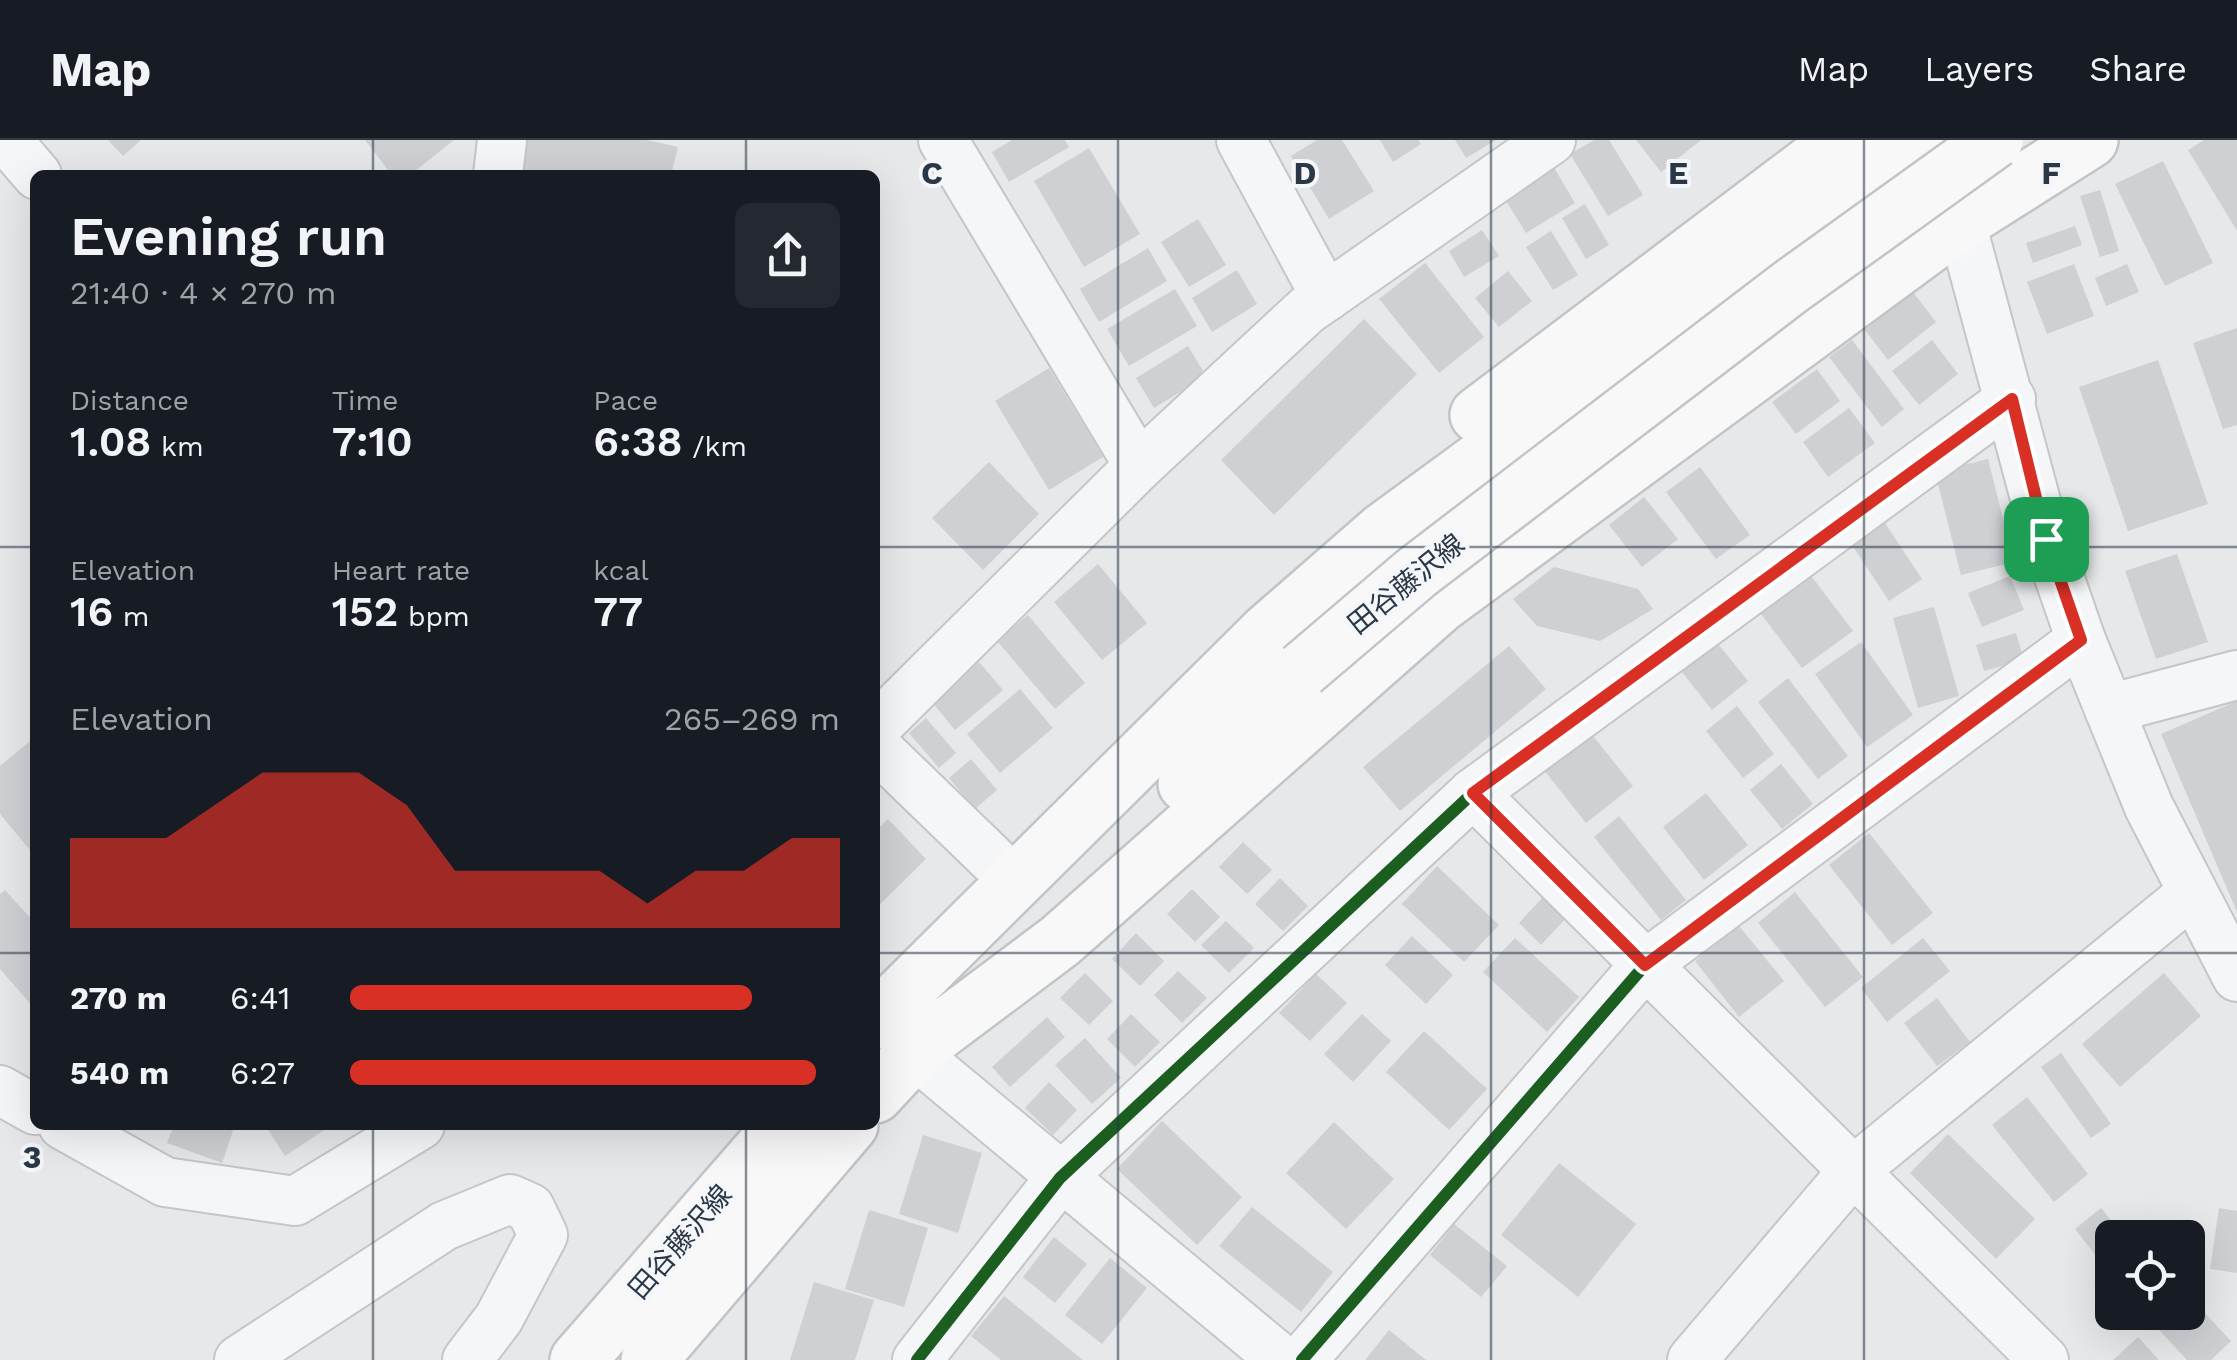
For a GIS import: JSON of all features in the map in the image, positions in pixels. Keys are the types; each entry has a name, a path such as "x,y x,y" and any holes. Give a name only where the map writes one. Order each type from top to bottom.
{"main road":[{"path":"887,1031 993,860 1246,605 1361,502 1842,140"},
{"name":"田谷藤沢線","path":"880,1068 887,1031 1284,651 1383,531 1916,140"},
{"name":"田谷藤沢線","path":"1284,651 1447,549 1789,288 1995,140"},
{"path":"887,1031 1060,941 1442,604 1962,221 2090,140"},
{"name":"田谷藤沢線","path":"578,1360 779,1130"},
{"name":"田谷藤沢線","path":"649,1360 846,1130"}],"street":[{"path":"7,140 33,170"},
{"path":"499,170 502,140"},
{"path":"943,140 1140,466"},
{"path":"1241,140 1326,296"},
{"path":"880,723 1140,466 1307,310 1552,140"},
{"path":"1938,140 2012,399 2046,539 2081,640 2149,807 2237,978"},
{"path":"917,1360 1060,1178 1473,793 2012,399"},
{"path":"1302,1360 1645,965 2081,640"},
{"path":"2109,710 2237,675"},
{"path":"880,751 993,860"},
{"path":"1473,793 2041,1359"},
{"path":"1692,1360 1853,1171 2192,893"},
{"path":"887,1031 1282,1360"},
{"path":"71,1130 165,1182 295,1200 412,1130"},
{"path":"239,1360 444,1226 510,1198 530,1208 543,1235 498,1318 467,1360"}],"building":[{"path":"108,140 141,140 123,156"},
{"path":"365,140 454,140 416,170 388,170"},
{"path":"522,140 647,140 678,147 672,170 516,170"},
{"path":"1012,140 1065,140 1069,147 1009,182 992,152"},
{"path":"1317,140 1342,140 1374,191 1329,219 1291,156"},
{"path":"1380,140 1418,140 1421,144 1393,162"},
{"path":"1455,140 1496,140 1466,158"},
{"path":"1594,140 1609,140 1643,195 1608,216 1570,154"},
{"path":"1636,140 1701,140 1661,172"},
{"path":"2204,140 2237,140 2237,231 2188,150"},
{"path":"1089,148 1140,234 1084,267 1034,181"},
{"path":"2163,161 2213,263 2165,286 2115,184"},
{"path":"1553,166 1575,203 1526,233 1503,196"},
{"path":"2100,190 2119,251 2100,257 2080,196"},
{"path":"1585,204 1609,245 1586,259 1562,218"},
{"path":"1198,219 1226,265 1189,287 1161,242"},
{"path":"2075,226 2082,245 2033,263 2026,243"},
{"path":"1482,230 1499,256 1464,277 1449,251"},
{"path":"1551,231 1578,275 1553,290 1526,247"},
{"path":"1148,248 1167,281 1099,322 1080,289"},
{"path":"1425,263 1484,337 1439,373 1379,299"},
{"path":"2074,264 2094,316 2047,334 2027,282"},
{"path":"2127,264 2139,292 2106,306 2095,278"},
{"path":"1237,270 1257,304 1212,332 1192,298"},
{"path":"1508,271 1532,301 1499,327 1475,298"},
{"path":"1175,289 1197,326 1129,366 1107,329"},
{"path":"1913,292 1936,322 1888,360 1865,330"},
{"path":"1364,319 1417,374 1274,515 1221,460"},
{"path":"2237,328 2237,425 2223,429 2193,343"},
{"path":"1852,340 1904,409 1882,427 1829,357"},
{"path":"1932,340 1958,374 1919,405 1892,371"},
{"path":"1188,346 1206,376 1154,408 1136,378"},
{"path":"2158,360 2208,504 2128,531 2079,387"},
{"path":"1049,368 1103,457 1049,490 995,401"},
{"path":"1817,369 1840,401 1796,434 1772,402"},
{"path":"1849,408 1875,443 1828,477 1803,442"},
{"path":"1988,459 2014,562 1961,575 1935,472"},
{"path":"989,462 1039,514 983,570 932,518"},
{"path":"1700,467 1750,535 1716,559 1666,492"},
{"path":"1644,497 1678,539 1642,567 1609,525"},
{"path":"1879,514 1922,579 1889,601 1846,536"},
{"path":"2177,554 2208,642 2156,659 2125,571"},
{"path":"1098,564 1147,623 1102,660 1054,602"},
{"path":"1554,567 1638,589 1653,609 1600,641 1537,626 1513,599"},
{"path":"1805,568 1853,631 1802,668 1755,606"},
{"path":"2010,576 2024,610 1982,627 1968,593"},
{"path":"1934,607 1959,696 1918,708 1893,618"},
{"path":"1028,615 1085,683 1055,709 997,641"},
{"path":"2016,633 2024,660 1984,671 1976,645"},
{"path":"1714,639 1748,681 1712,710 1678,667"},
{"path":"1861,642 1913,715 1867,747 1815,674"},
{"path":"1509,646 1546,689 1400,811 1363,767"},
{"path":"979,662 1003,690 955,730 932,702"},
{"path":"1788,678 1848,756 1818,779 1758,702"},
{"path":"1020,689 1053,728 1000,773 967,734"},
{"path":"2237,701 2237,912 2161,734"},
{"path":"1737,706 1774,754 1743,778 1706,731"},
{"path":"926,718 956,753 939,768 909,733"},
{"path":"1590,732 1633,786 1586,823 1544,770"},
{"path":"30,741 30,850 0,814 0,766"},
{"path":"971,759 997,790 975,809 949,778"},
{"path":"1781,764 1813,804 1782,829 1750,790"},
{"path":"1706,793 1748,845 1704,880 1663,827"},
{"path":"1619,816 1686,900 1661,920 1594,837"},
{"path":"888,819 926,859 880,904 880,827"},
{"path":"1869,833 1933,913 1892,945 1829,865"},
{"path":"1243,842 1272,870 1247,894 1219,867"},
{"path":"1437,866 1499,925 1464,962 1402,904"},
{"path":"1280,878 1308,906 1283,931 1255,904"},
{"path":"1192,889 1220,917 1195,942 1167,914"},
{"path":"5,890 30,918 30,1003 0,969 0,894"},
{"path":"1795,892 1863,977 1825,1007 1758,923"},
{"path":"1545,895 1568,916 1541,945 1519,923"},
{"path":"1226,921 1254,948 1229,973 1201,945"},
{"path":"1739,926 1784,981 1739,1017 1695,961"},
{"path":"1136,933 1164,961 1140,986 1112,959"},
{"path":"1412,936 1453,975 1426,1004 1385,965"},
{"path":"1515,938 1579,997 1547,1032 1483,972"},
{"path":"1923,938 1950,971 1887,1022 1861,988"},
{"path":"1178,971 1207,998 1182,1023 1154,995"},
{"path":"1085,973 1113,1001 1089,1025 1060,998"},
{"path":"2164,973 2201,1016 2120,1087 2082,1044"},
{"path":"1316,974 1347,1003 1310,1041 1279,1013"},
{"path":"1937,998 1970,1042 1937,1066 1904,1023"},
{"path":"1131,1014 1160,1042 1135,1067 1107,1039"},
{"path":"1362,1014 1391,1041 1353,1082 1324,1054"},
{"path":"1047,1017 1065,1037 1010,1087 992,1067"},
{"path":"1424,1031 1487,1089 1449,1130 1386,1072"},
{"path":"1085,1038 1121,1078 1092,1104 1055,1065"},
{"path":"2061,1053 2111,1124 2091,1138 2041,1067"},
{"path":"1049,1082 1077,1110 1053,1135 1025,1108"},
{"path":"2027,1097 2088,1174 2054,1202 1992,1125"},
{"path":"1162,1121 1242,1197 1197,1245 1117,1169"},
{"path":"1334,1122 1394,1179 1346,1229 1286,1173"},
{"path":"172,1130 233,1130 222,1163 167,1143"},
{"path":"268,1130 324,1130 285,1156"},
{"path":"1948,1134 2035,1219 1996,1259 1910,1173"},
{"path":"923,1135 982,1153 958,1233 899,1214"},
{"path":"1559,1163 1636,1224 1578,1297 1501,1235"},
{"path":"1252,1207 1333,1272 1301,1312 1219,1246"},
{"path":"2101,1208 2111,1220 2095,1220 2095,1254 2075,1229"},
{"path":"2219,1208 2237,1211 2237,1273 2210,1269"},
{"path":"869,1210 928,1228 904,1307 845,1289"},
{"path":"1454,1224 1507,1266 1481,1297 1430,1255"},
{"path":"1054,1237 1087,1264 1055,1303 1023,1277"},
{"path":"1110,1258 1147,1288 1102,1344 1065,1315"},
{"path":"814,1282 874,1300 855,1360 790,1360"},
{"path":"1004,1296 1083,1360 1001,1360 971,1336"},
{"path":"2205,1313 2231,1341 2211,1360 2187,1360 2159,1330 2205,1330"},
{"path":"1389,1330 1426,1360 1365,1360"},
{"path":"2138,1337 2159,1360 2113,1360"}],"cycle path":[{"path":"917,1360 1060,1178 1473,793 2011,399"},
{"path":"1302,1360 1645,965 2081,640"}],"route":[{"path":"2012,399 2046,539 2081,640 1645,965 1473,793 2012,399"}]}
